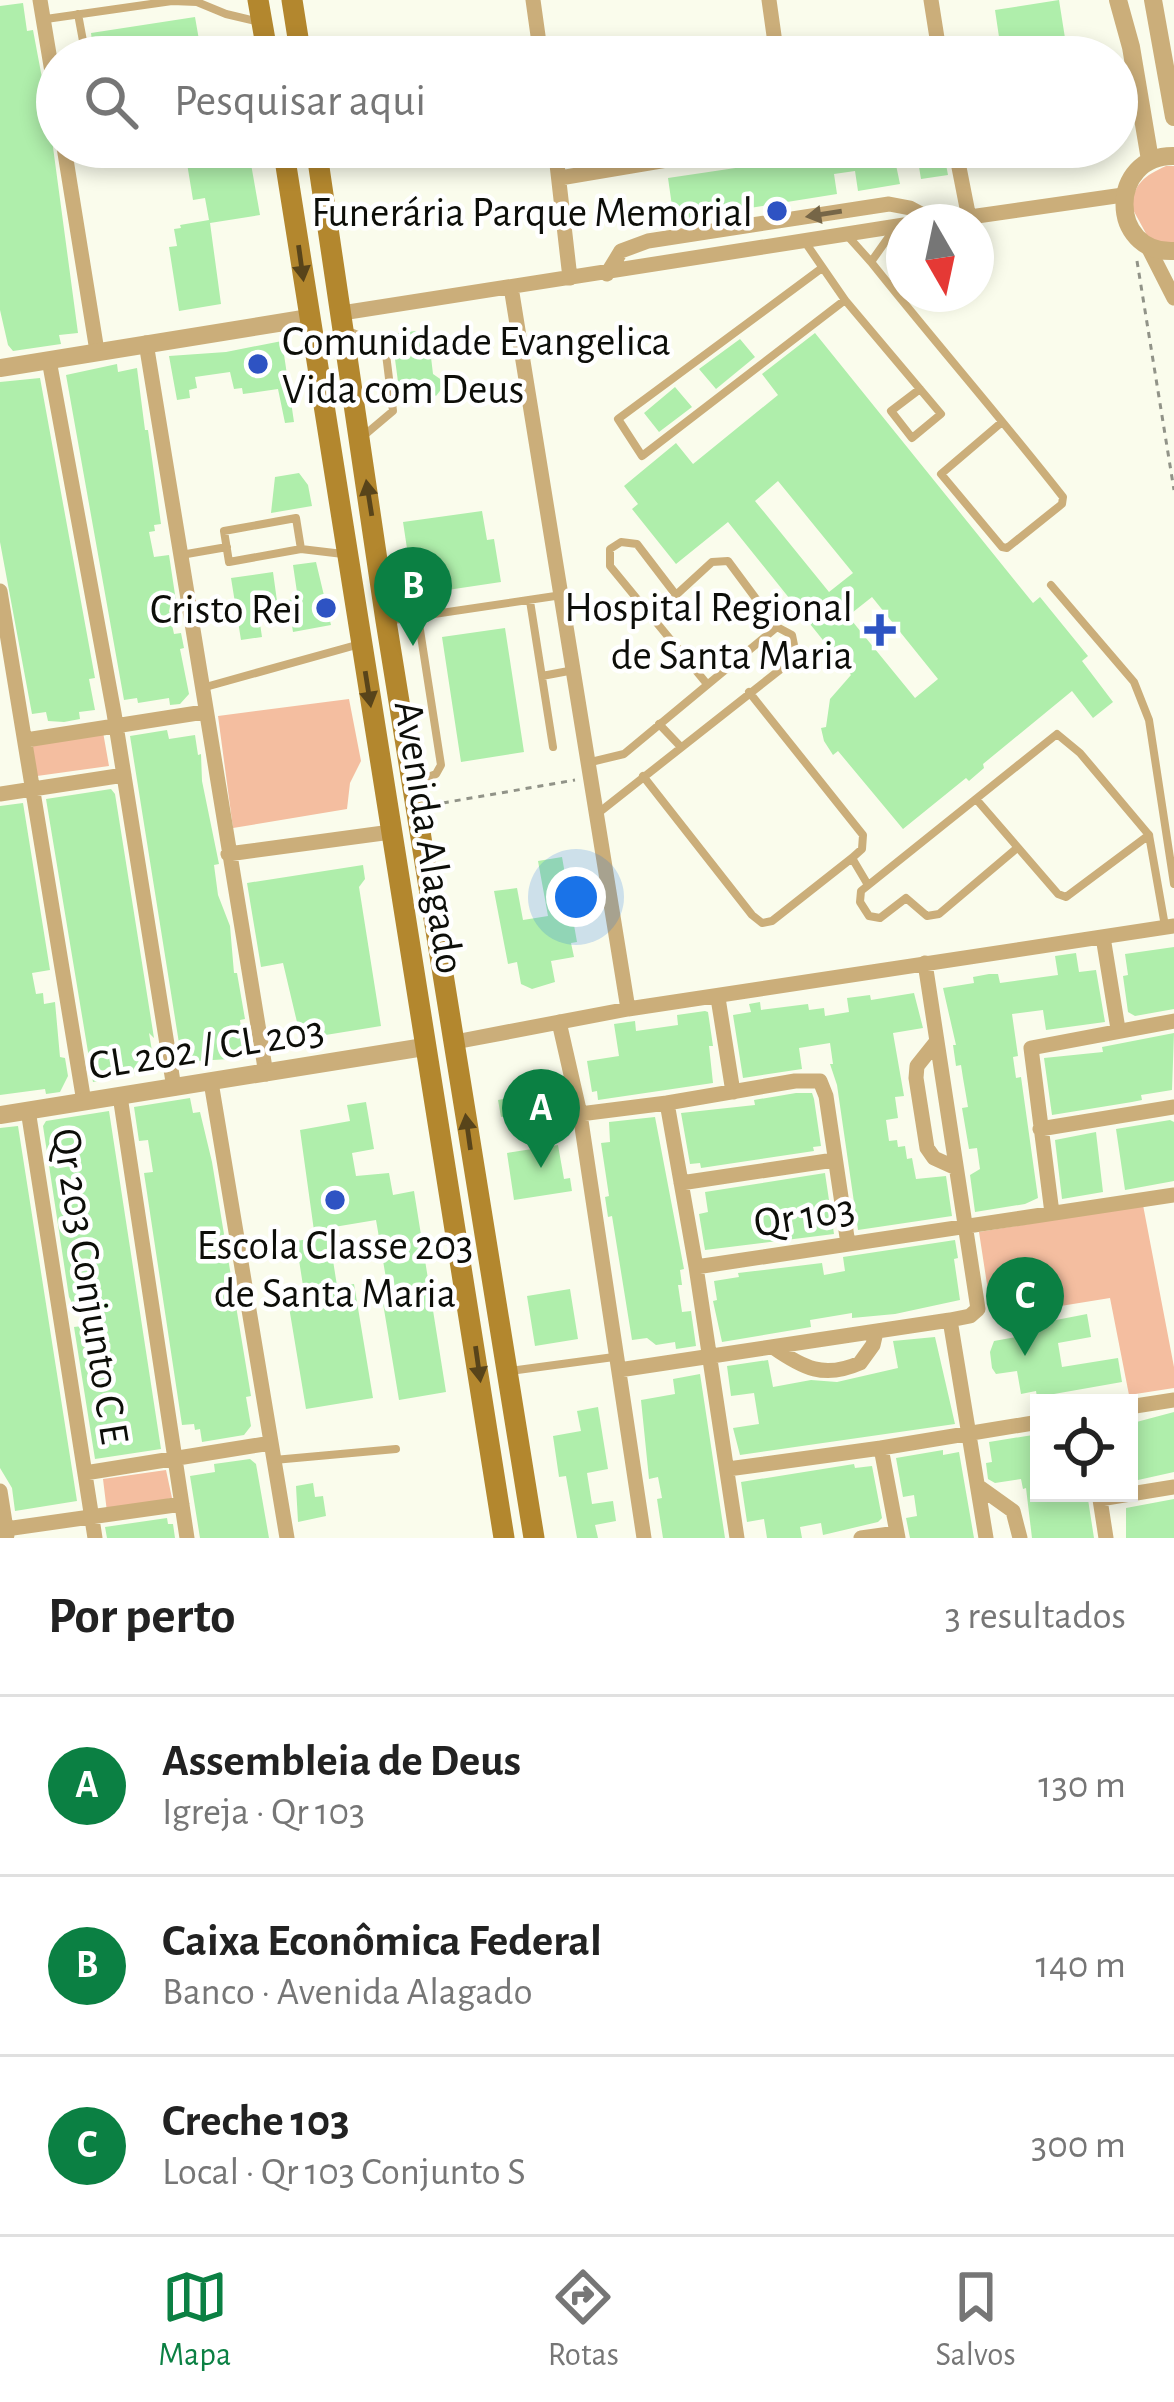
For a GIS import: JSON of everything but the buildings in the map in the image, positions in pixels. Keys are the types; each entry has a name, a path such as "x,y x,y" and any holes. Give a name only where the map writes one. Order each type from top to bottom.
{"main road":[{"path":"292,0 298,36"},
{"name":"Avenida Alagado","path":"286,168 504,1538"},
{"name":"Avenida Alagado","path":"319,168 386,621 534,1538"},
{"path":"319,373 328,393 336,452 347,456 361,444"},
{"path":"347,555 379,563"},
{"path":"434,1111 446,1140 458,1207 478,1203"},
{"path":"459,1235 469,1230 476,1233 485,1299 500,1315"}],"street":[{"path":"40,0 47,36"},
{"path":"533,0 539,36"},
{"path":"769,0 774,36"},
{"path":"931,0 937,36"},
{"path":"1118,0 1128,36"},
{"path":"1153,0 1174,117"},
{"path":"1138,89 1150,160"},
{"path":"1174,156 1150,160 1137,169 1123,195 1124,216 1174,298"},
{"path":"67,168 97,351"},
{"path":"558,168 570,278"},
{"path":"560,178 619,168"},
{"path":"959,168 966,204"},
{"path":"994,214 1123,195"},
{"path":"607,274 621,250 648,241 886,204"},
{"path":"343,322 511,287 886,228"},
{"path":"1140,240 1174,251"},
{"path":"511,287 628,1010"},
{"path":"0,368 309,318"},
{"path":"146,343 266,1074"},
{"path":"50,360 116,725 174,1088"},
{"path":"0,591 84,1102"},
{"path":"26,740 204,712"},
{"path":"0,794 124,775"},
{"path":"228,854 391,832"},
{"path":"454,1042 628,1010 1170,927"},
{"path":"1102,937 1118,1029"},
{"path":"618,1364 950,1320 970,1316 979,1305 925,963"},
{"path":"718,998 733,1092"},
{"path":"1052,1213 1031,1048 1174,1021"},
{"path":"559,1022 580,1114 644,1538"},
{"path":"937,1041 917,1066 916,1078 927,1148 934,1158 956,1168"},
{"name":"CL 202 / CL 203","path":"0,1115 424,1047"},
{"path":"580,1114 820,1081 848,1244"},
{"path":"211,1082 287,1538"},
{"path":"120,1096 188,1538"},
{"path":"667,1103 737,1538"},
{"path":"1040,1129 1174,1107"},
{"name":"Qr 203 Conjunto C E","path":"28,1110 94,1538"},
{"path":"681,1184 834,1160"},
{"name":"Qr 103","path":"696,1267 1174,1195"},
{"path":"950,1320 986,1538"},
{"path":"773,1347 809,1370 828,1372 860,1364 876,1332"},
{"path":"1138,1406 1174,1400"},
{"path":"728,1469 1030,1423"},
{"path":"861,1538 898,1535 881,1448"},
{"path":"85,1473 176,1459 273,1452"},
{"path":"977,1486 1012,1511 1020,1538"},
{"path":"1138,1491 1174,1487"},
{"path":"0,1491 6,1534 182,1504"},
{"path":"1100,1502 1106,1538"}],"lane":[{"path":"44,19 172,1 197,2 226,14 260,11"},
{"path":"78,14 82,36"},
{"path":"845,232 871,262 1002,422 1063,497 1062,504 1006,548 940,474 1002,422"},
{"path":"804,240 845,300 920,389 941,414 912,438 891,411 920,389"},
{"path":"871,262 886,243"},
{"path":"822,268 618,419 642,456 845,300"},
{"path":"343,322 385,346 393,411 361,444"},
{"path":"301,548 296,518 224,531 230,562 301,548 347,555"},
{"path":"596,815 792,657 795,643 792,635 777,627 728,561 712,562 676,595 637,544 621,542 610,549 610,566 707,684"},
{"path":"180,555 227,547"},
{"path":"1051,585 1141,695 1174,884"},
{"path":"386,621 563,595"},
{"path":"530,601 553,747"},
{"path":"413,783 436,774 441,765 418,617"},
{"path":"591,770 624,754 777,627"},
{"path":"202,688 362,644"},
{"path":"542,676 575,670"},
{"path":"643,776 762,923 772,921 852,858 862,848 863,835 749,692"},
{"path":"659,724 680,746"},
{"path":"1017,848 939,914 927,916 906,898 874,919 860,902 861,891 868,885 1052,736 1062,734 1149,835 1170,927"},
{"path":"976,799 1058,894 1066,896 1149,835"},
{"path":"852,858 868,885"},
{"path":"508,1372 618,1364"},
{"path":"273,1452 395,1449"}],"path":[{"path":"1140,240 1174,490"},
{"path":"417,807 591,770"}],"shaded area":[{"path":"1174,166 1174,242 1168,244 1149,239 1131,206 1142,181"},
{"path":"349,699 361,761 350,783 347,809 233,828 218,716"},
{"path":"103,732 109,766 37,776 32,744"},
{"path":"1143,1205 1174,1388 1129,1394 1110,1298 992,1317 979,1232"},
{"path":"166,1470 172,1498 107,1512 103,1479"}],"place":[{"name":"Funerária Parque Memorial","path":"777,211"},
{"name":"Comunidade Evangelica Vida com Deus","path":"258,364"},
{"name":"Cristo Rei","path":"326,608"},
{"name":"Hospital Regional de Santa Maria","path":"880,630"},
{"name":"Caixa Econômica Federal","path":"413,646"},
{"name":"Assembleia de Deus","path":"541,1168"},
{"name":"Escola Classe 203 de Santa Maria","path":"335,1200"},
{"name":"Creche 103","path":"1025,1356"}]}
